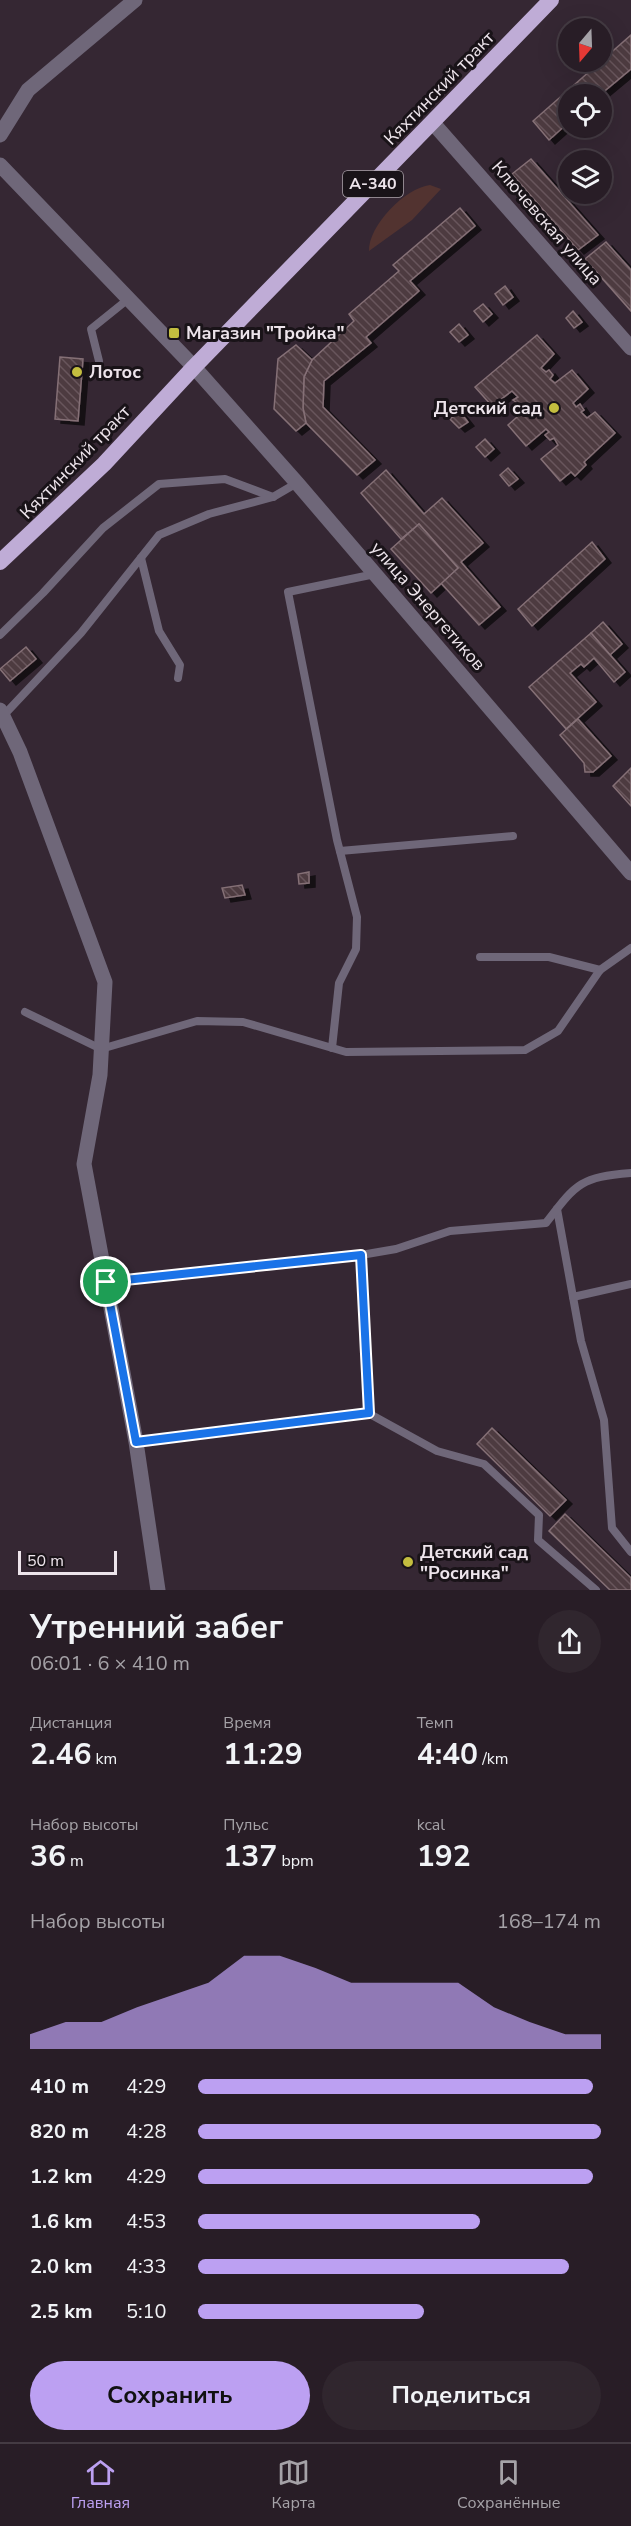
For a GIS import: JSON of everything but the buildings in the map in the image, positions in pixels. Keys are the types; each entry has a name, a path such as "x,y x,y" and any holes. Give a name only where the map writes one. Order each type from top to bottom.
{"highway":[{"name":"Кяхтинский тракт","path":"3,557 104,464 194,367 551,0"}],"street":[{"path":"0,135 28,90 135,0"},
{"name":"Ключевская улица","path":"433,123 631,348"},
{"name":"улица Энергетиков","path":"0,165 127,300 194,367 297,483 631,873"},
{"path":"2,713 20,752 105,982 100,1075 84,1164 136,1442 158,1590"}],"lane":[{"path":"99,361 91,329 127,300"},
{"path":"0,634 43,594 103,528 159,484 225,479 273,497"},
{"path":"2,713 81,633 159,535 209,514 273,497 297,483"},
{"path":"141,558 159,631 180,665 178,678"},
{"path":"332,1048 339,983 356,949 357,917 340,851 288,592 375,574"},
{"path":"340,851 513,836"},
{"path":"25,1012 101,1049 197,1021 243,1022 346,1052 525,1050 558,1030 600,970 631,948"},
{"path":"480,957 549,957 600,970"},
{"path":"106,1282 361,1255 396,1249 450,1231 546,1223 573,1187 605,1175 631,1173"},
{"path":"557,1209 580,1341 604,1420 612,1528 631,1552"},
{"path":"361,1255 369,1413"},
{"path":"573,1296 631,1284"},
{"path":"136,1442 369,1413 437,1451 484,1464 538,1515 538,1540 596,1590"}],"shaded area":[{"path":"430,185 441,189 412,220 369,251 370,241 375,231 390,210 410,193"}],"place":[{"name":"Магазин \"Тройка\"","path":"174,333"},
{"name":"Лотос","path":"77,372"},
{"name":"Детский сад","path":"554,408"},
{"name":"Детский сад \"Росинка\"","path":"408,1562"}],"route":[{"path":"361,1255 369,1413 136,1442 106,1282 361,1255"}]}
